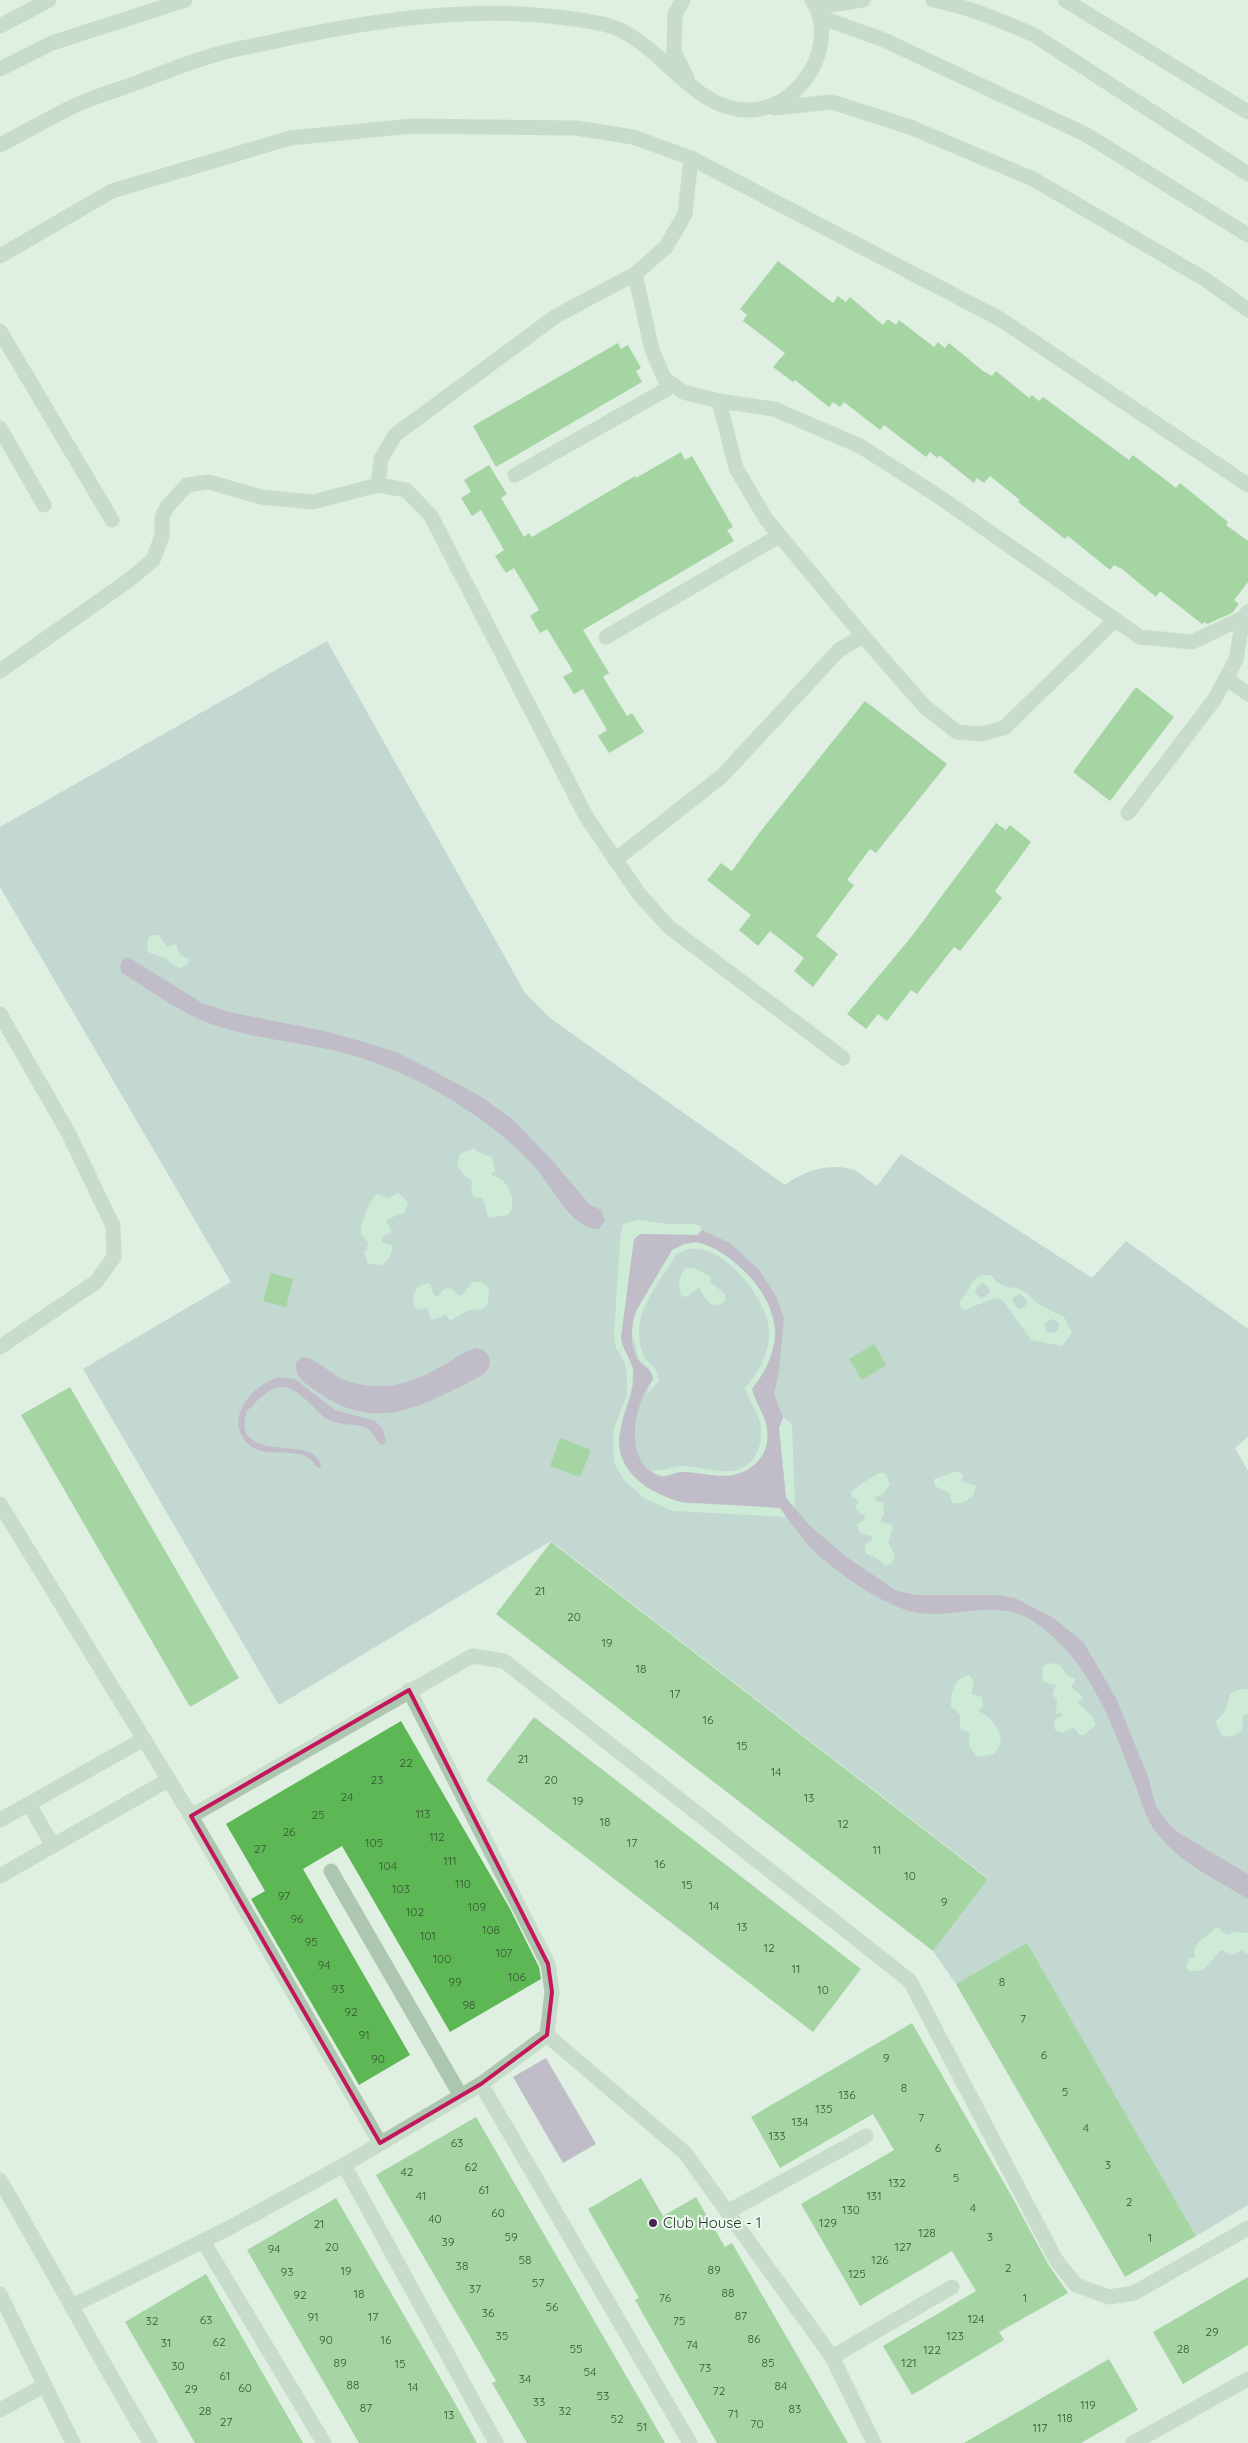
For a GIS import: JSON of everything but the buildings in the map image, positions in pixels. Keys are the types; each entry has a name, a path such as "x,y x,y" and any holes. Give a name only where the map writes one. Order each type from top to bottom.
{"street":[{"path":"0,26 49,0"},
{"path":"0,69 52,43 185,0"},
{"path":"683,0 675,14 674,52 691,86"},
{"path":"815,5 863,0"},
{"path":"932,0 959,5 996,18 1034,35 1248,174"},
{"path":"1065,0 1248,112"},
{"path":"753,110 784,100 808,79 821,49 815,5"},
{"path":"815,5 884,40 1085,134 1248,235"},
{"path":"0,145 74,106 212,55 335,29 442,14 530,14 605,25 640,41 691,86 720,105 753,110 832,102 910,127 1033,179 1203,278 1248,310"},
{"path":"0,256 112,191 290,138 412,126 576,128 633,137 692,158 1000,319 1248,485"},
{"path":"378,485 381,459 394,435 556,316 635,274 666,247 685,214 692,158"},
{"path":"635,274 652,350 664,378 683,392 719,401 774,409 860,446 938,496 1140,637 1192,642 1246,615"},
{"path":"0,331 112,520"},
{"path":"515,475 674,385"},
{"path":"719,401 736,468 766,519 924,706 957,732 981,734 1004,728 1115,620"},
{"path":"0,428 44,505"},
{"path":"0,671 129,580 153,560 162,536 162,517 167,507 187,485 209,482 261,497 313,502 378,485 406,490 431,516 587,818 639,894 669,927 843,1058"},
{"path":"606,637 779,536"},
{"path":"1128,813 1214,700 1236,660 1246,615"},
{"path":"615,860 722,776 839,650 863,636"},
{"path":"1226,678 1248,694"},
{"path":"0,1014 68,1132 113,1226 114,1257 96,1282 0,1346"},
{"path":"0,1504 191,1816 380,2143"},
{"path":"191,1816 409,1690 472,1656 504,1661 910,1981 1056,2260 1076,2285 1109,2296 1134,2293 1248,2228"},
{"path":"72,2306 204,2241 344,2164 480,2084 546,2035 552,1992 548,1964 409,1690"},
{"path":"0,1820 144,1739"},
{"path":"0,1876 168,1780"},
{"path":"29,1804 52,1846"},
{"path":"331,1871 461,2096"},
{"path":"546,2035 685,2153 729,2211 832,2357 874,2443"},
{"path":"480,2084 690,2443"},
{"path":"729,2211 866,2136"},
{"path":"344,2164 496,2443"},
{"path":"0,2180 72,2306 91,2344 150,2443"},
{"path":"204,2241 324,2443"},
{"path":"832,2357 952,2287"},
{"path":"0,2294 43,2386 73,2443"},
{"path":"1133,2443 1248,2379"},
{"path":"0,2410 43,2386"}],"highlighted area":[{"path":"409,1690 548,1964 552,1992 547,2035 481,2084 380,2143 191,1816"}],"shaded area":[{"path":"327,641 525,993 550,1018 785,1185 809,1172 836,1167 854,1170 877,1186 901,1154 1092,1278 1126,1241 1248,1329 1248,1437 1235,1448 1248,1471 1248,2205 1196,2236 1027,1944 956,1984 933,1951 988,1878 551,1541 279,1705 83,1369 231,1282 0,887 0,827"},
{"path":"128,957 202,1003 229,1012 324,1031 396,1052 480,1096 511,1118 552,1160 590,1205 601,1210 605,1220 599,1229 589,1227 580,1222 564,1207 538,1171 507,1140 473,1114 424,1084 355,1056 244,1034 190,1015 122,973 120,966 123,960"},
{"path":"702,1230 730,1243 760,1271 776,1296 784,1318 779,1370 774,1395 783,1417 779,1428 786,1498 810,1526 848,1558 897,1591 917,1595 996,1595 1015,1598 1055,1619 1084,1643 1117,1700 1148,1777 1156,1806 1167,1822 1179,1833 1248,1874 1248,1899 1178,1855 1154,1830 1144,1810 1117,1737 1096,1693 1069,1653 1033,1621 1019,1614 1006,1611 978,1610 934,1614 907,1610 880,1598 852,1582 818,1555 807,1544 780,1508 681,1502 648,1488 631,1472 624,1463 620,1452 619,1440 634,1378 633,1369 621,1337 634,1239 640,1234 697,1235","holes":["697,1242 725,1255 751,1278 762,1292 770,1307 774,1322 774,1344 764,1371 752,1389 767,1428 766,1446 760,1459 748,1469 739,1473 722,1476 680,1472 662,1477 647,1469 640,1458 636,1445 637,1417 646,1389 653,1379 648,1369 639,1361 634,1350 632,1343 634,1317 672,1250 684,1244"]},
{"path":"475,1348 485,1351 490,1358 489,1367 483,1375 421,1405 401,1411 381,1413 360,1412 339,1404 304,1382 299,1376 296,1367 296,1362 303,1357 315,1361 344,1380 363,1385 387,1386 421,1377"},
{"path":"280,1377 295,1379 335,1410 375,1421 383,1429 386,1442 383,1445 380,1443 364,1427 336,1423 327,1419 295,1391 281,1387 266,1393 247,1411 244,1425 247,1434 253,1441 263,1444 309,1452 321,1464 320,1468 303,1455 271,1453 254,1448 247,1443 240,1433 238,1423 240,1412 245,1402 260,1386"},
{"path":"546,2058 596,2144 563,2163 513,2077"}],"sand":[{"path":"152,935 159,935 167,947 176,944 180,955 189,959 188,964 181,968 173,965 165,958 150,953 147,949 148,938"},
{"path":"474,1148 479,1153 492,1157 495,1171 491,1174 502,1180 508,1187 512,1197 512,1206 508,1215 489,1218 482,1198 475,1197 471,1192 473,1182 462,1173 457,1164 460,1154"},
{"path":"398,1193 408,1202 405,1212 386,1220 392,1232 382,1237 382,1242 393,1246 390,1257 382,1265 368,1264 364,1252 367,1249 368,1243 361,1233 366,1212 377,1194 388,1198"},
{"path":"639,1220 668,1224 694,1224 700,1226 702,1230 697,1235 640,1234 629,1358 633,1369 632,1388 623,1416 619,1440 645,1487 682,1502 780,1508 787,1517 673,1511 644,1498 624,1480 614,1463 614,1428 627,1395 625,1363 616,1348 614,1336 620,1240 623,1224"},
{"path":"697,1242 712,1247 739,1265 761,1290 768,1305 773,1320 775,1336 774,1345 763,1378 761,1395 767,1426 766,1447 761,1459 753,1467 742,1473 716,1476 683,1472 665,1476 656,1474 651,1470 662,1470 680,1466 724,1471 739,1469 752,1459 760,1445 761,1427 758,1415 745,1388 758,1370 764,1357 769,1336 768,1323 756,1295 746,1282 723,1259 710,1252 692,1249 676,1255 647,1301 642,1313 639,1338 642,1352 654,1367 659,1381 646,1395 653,1379 649,1368 639,1360 632,1333 636,1311 672,1250 684,1244"},
{"path":"685,1268 694,1268 711,1277 710,1282 725,1294 725,1301 716,1305 712,1304 706,1299 699,1287 688,1296 682,1297 679,1282"},
{"path":"991,1275 997,1282 1006,1287 1017,1288 1028,1294 1038,1304 1064,1317 1072,1333 1062,1346 1031,1340 1003,1300 994,1298 965,1310 960,1307 959,1302 978,1277","holes":["983,1283 989,1288 990,1292 981,1298 975,1293 977,1286","1020,1294 1026,1299 1027,1303 1022,1309 1018,1309 1012,1301 1014,1297","1053,1319 1059,1323 1059,1328 1055,1333 1047,1332 1044,1325"]},
{"path":"473,1282 482,1282 489,1289 488,1304 482,1309 469,1310 450,1321 446,1314 436,1319 431,1319 427,1308 418,1310 414,1306 414,1293 422,1285 430,1283 434,1295 438,1296 444,1289 451,1288 458,1295 462,1295"},
{"path":"783,1417 792,1424 795,1508 786,1498 779,1428"},
{"path":"957,1471 963,1475 961,1481 976,1486 973,1496 963,1503 952,1503 949,1493 935,1486 934,1479"},
{"path":"879,1473 885,1473 890,1484 883,1494 875,1497 875,1500 883,1503 884,1514 880,1522 890,1524 893,1528 888,1542 895,1555 892,1562 886,1566 875,1557 866,1554 865,1545 872,1540 872,1536 862,1534 858,1530 857,1525 864,1520 865,1515 860,1514 855,1507 859,1501 852,1497 851,1493"},
{"path":"1049,1663 1060,1665 1067,1675 1075,1679 1075,1684 1072,1684 1071,1687 1083,1699 1077,1702 1091,1715 1096,1725 1084,1735 1079,1735 1074,1727 1062,1733 1055,1730 1054,1720 1062,1716 1063,1713 1056,1714 1057,1700 1052,1694 1056,1685 1044,1682 1043,1667"},
{"path":"969,1675 974,1681 971,1694 982,1697 983,1707 977,1711 991,1719 1000,1734 1000,1744 994,1754 978,1757 969,1745 969,1732 962,1730 959,1713 951,1707 956,1683"},
{"path":"1248,1689 1248,1714 1243,1716 1242,1731 1231,1737 1221,1735 1216,1723 1226,1709 1229,1697 1234,1692"},
{"path":"1218,1927 1226,1935 1234,1932 1248,1933 1248,1954 1240,1950 1237,1954 1230,1955 1222,1950 1205,1968 1189,1971 1186,1966 1189,1959 1195,1957 1196,1946"}],"place":[{"name":"Club House - 1","path":"653,2223"}]}
